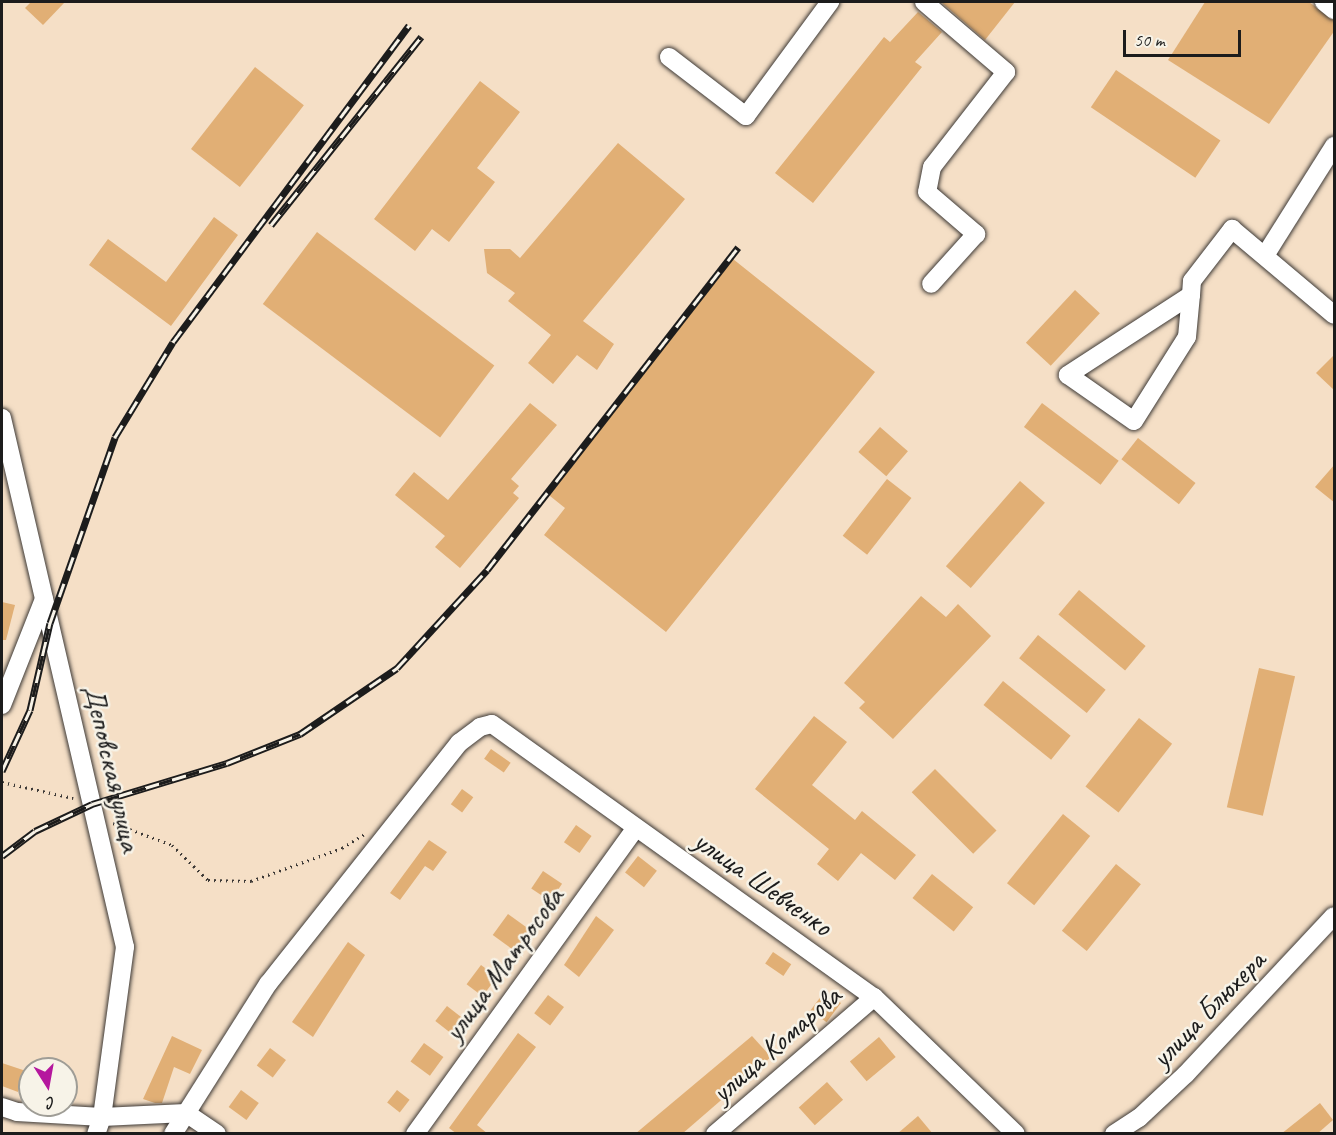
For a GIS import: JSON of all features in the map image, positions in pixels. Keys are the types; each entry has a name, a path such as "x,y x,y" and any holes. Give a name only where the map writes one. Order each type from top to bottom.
{"street":[{"path":"669,57 746,116 830,2"},
{"path":"924,2 1006,72 932,167 927,192 976,234 931,284"},
{"path":"1324,2 1335,10"},
{"path":"1266,254 1335,146"},
{"path":"1191,296 1068,375 1134,422 1187,337 1191,296 1192,281 1232,229 1266,254 1335,315"},
{"name":"Деповская улица","path":"2,418 125,947 99,1125"},
{"path":"2,705 44,599"},
{"name":"улица Шевченко","path":"186,1113 268,984 459,743 480,727 492,724 874,997 1016,1134"},
{"name":"улица Матросова","path":"415,1134 636,828"},
{"name":"улица Блюхера","path":"1114,1134 1139,1118 1186,1074 1335,916"},
{"name":"улица Комарова","path":"715,1134 874,997"},
{"path":"2,1107 17,1112 99,1125 186,1113 217,1134"},
{"path":"173,1134 186,1113"}],"path":[{"path":"2,782 92,804 118,827 172,845 208,880 251,881 342,848 371,830"}],"building":[{"path":"31,2 65,2 43,25 25,8"},
{"path":"941,2 1015,2 985,40"},
{"path":"1205,2 1309,2 1335,21 1335,30 1269,124 1168,60"},
{"path":"918,12 942,32 915,62 922,67 813,203 775,173 884,37 890,42"},
{"path":"255,67 304,105 240,187 191,149"},
{"path":"1116,70 1220,140 1195,178 1091,107"},
{"path":"480,81 520,112 477,168 495,182 449,242 432,229 415,251 374,219"},
{"path":"618,143 685,199 583,321 614,344 597,370 577,355 553,384 528,363 551,335 508,301 515,293 487,273 484,249 510,249 520,258"},
{"path":"214,217 238,235 171,326 89,265 108,239 166,282"},
{"path":"317,232 494,366 440,437 263,304"},
{"path":"733,259 875,372 666,632 544,535 565,508 545,492"},
{"path":"1075,290 1100,313 1051,366 1026,343"},
{"path":"1335,354 1335,391 1316,373"},
{"path":"530,403 557,425 511,479 519,486 513,493 519,498 460,568 435,547 445,536 395,495 414,472 448,500"},
{"path":"1042,403 1119,461 1101,485 1024,427"},
{"path":"880,427 908,451 886,476 858,452"},
{"path":"1138,438 1196,483 1179,504 1121,459"},
{"path":"1335,464 1335,503 1315,487"},
{"path":"887,479 911,498 867,555 843,536"},
{"path":"1020,481 1045,503 971,588 946,566"},
{"path":"1079,590 1146,646 1125,670 1058,615"},
{"path":"921,596 946,617 958,604 991,636 893,739 859,708 865,702 844,683"},
{"path":"2,602 15,605 6,640 2,640"},
{"path":"1038,635 1106,690 1087,713 1019,658"},
{"path":"1259,668 1295,676 1263,816 1227,807"},
{"path":"1003,681 1071,736 1051,760 983,705"},
{"path":"814,716 847,742 812,785 855,820 862,811 916,855 895,880 861,853 838,881 817,864 829,849 755,789"},
{"path":"1139,718 1172,744 1119,812 1085,787"},
{"path":"491,749 511,763 504,773 484,759"},
{"path":"935,769 997,831 973,854 912,792"},
{"path":"462,789 473,797 462,813 451,804"},
{"path":"1063,814 1090,836 1034,905 1007,883"},
{"path":"576,825 592,836 580,853 564,842"},
{"path":"429,840 447,852 433,871 425,866 400,900 390,893"},
{"path":"638,856 657,871 644,887 625,873"},
{"path":"1116,864 1141,884 1087,951 1062,931"},
{"path":"543,871 562,884 550,901 531,888"},
{"path":"932,874 973,907 954,931 912,898"},
{"path":"508,914 530,930 515,951 493,935"},
{"path":"596,916 614,930 579,977 564,965"},
{"path":"348,942 365,955 313,1037 292,1022"},
{"path":"773,952 791,964 783,976 765,964"},
{"path":"481,965 497,977 483,996 467,984"},
{"path":"825,991 841,1003 827,1022 811,1010"},
{"path":"548,995 564,1007 550,1025 534,1013"},
{"path":"447,1006 466,1021 454,1036 435,1021"},
{"path":"518,1033 536,1047 477,1125 488,1134 457,1134 449,1128"},
{"path":"172,1036 202,1050 190,1074 174,1067 162,1103 143,1099"},
{"path":"752,1036 771,1057 682,1134 635,1134"},
{"path":"879,1037 896,1057 867,1081 850,1061"},
{"path":"424,1043 443,1057 430,1076 410,1062"},
{"path":"270,1048 286,1060 273,1078 257,1066"},
{"path":"2,1063 18,1068 18,1092 2,1086"},
{"path":"827,1082 843,1100 815,1125 799,1107"},
{"path":"241,1090 259,1103 246,1120 229,1107"},
{"path":"397,1090 410,1100 400,1112 387,1103"},
{"path":"1320,1103 1333,1120 1317,1134 1281,1134"},
{"path":"918,1116 933,1134 897,1134"}],"railway":[{"path":"2,771 30,710 50,623 115,437 173,342 409,25"},
{"path":"271,225 421,37"},
{"path":"2,856 35,831 92,804 227,763 300,734 397,668 487,570 738,247"}]}
